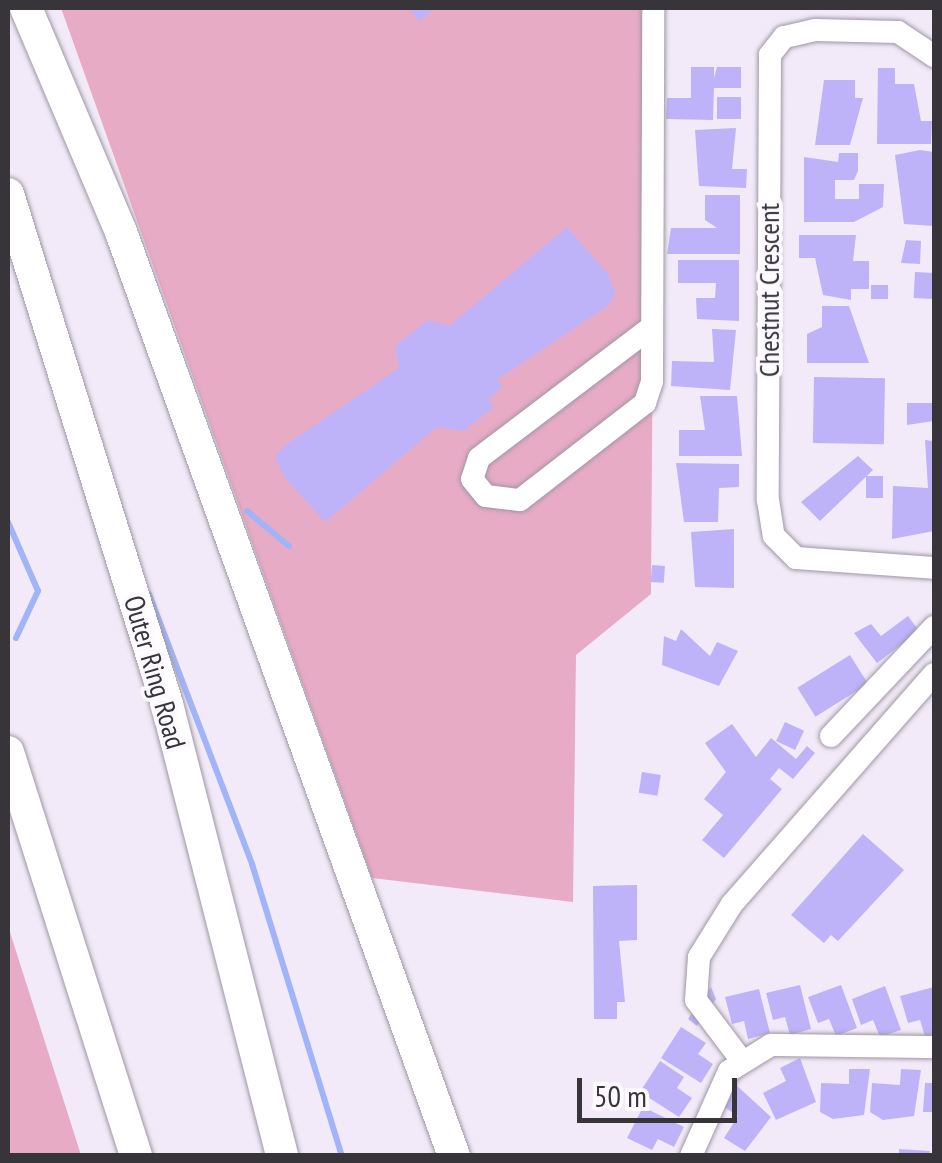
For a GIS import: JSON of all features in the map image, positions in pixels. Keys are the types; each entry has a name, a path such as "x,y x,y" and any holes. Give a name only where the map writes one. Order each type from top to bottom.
{"highway":[{"path":"26,8 121,232 454,1156"},
{"name":"Outer Ring Road","path":"8,194 167,704 282,1156"},
{"path":"8,752 136,1156"}],"street":[{"path":"648,329 479,458 472,479 486,496 520,500 645,403 648,329 653,8"},
{"name":"Chestnut Crescent","path":"934,56 898,32 816,30 784,37 770,56 768,500 774,536 796,558 934,568"},
{"path":"831,736 934,627"},
{"path":"742,1061 696,1000 700,957 732,904 934,674"},
{"path":"691,1156 710,1102 742,1061 812,1040 934,1048"}],"shaded area":[{"path":"61,8 655,8 651,594 576,655 573,902 372,878"},
{"path":"8,926 81,1155 8,1155"}],"building":[{"path":"408,8 436,8 419,21"},
{"path":"691,67 714,67 714,78 717,67 741,67 741,88 714,88 713,120 666,119 667,98 691,98"},
{"path":"878,68 895,68 895,84 914,84 921,121 932,121 931,144 877,144"},
{"path":"824,80 855,80 855,98 863,98 850,145 815,145"},
{"path":"717,97 741,97 741,119 717,119"},
{"path":"736,128 732,169 747,169 746,188 699,186 695,130"},
{"path":"920,150 934,152 934,226 904,224 895,155"},
{"path":"839,153 858,153 858,171 854,180 835,180 835,199 859,199 859,184 884,184 883,207 854,222 804,222 804,157 838,162"},
{"path":"705,195 740,195 740,254 667,254 671,228 717,228 705,220"},
{"path":"567,227 607,273 616,293 609,305 497,380 502,387 488,399 494,407 464,431 437,427 325,522 285,478 275,457 284,446 399,368 395,346 428,320 449,326"},
{"path":"799,235 856,235 853,261 869,261 869,289 851,289 851,300 823,295 815,258 799,258"},
{"path":"906,240 921,241 920,264 901,263"},
{"path":"678,260 739,260 739,321 697,319 696,298 715,298 716,283 678,283"},
{"path":"915,272 934,273 933,299 914,298"},
{"path":"871,285 888,285 888,299 871,299"},
{"path":"822,306 849,306 869,363 807,363 807,334 822,327"},
{"path":"712,329 736,330 730,390 671,386 672,361 714,362"},
{"path":"814,377 885,378 884,444 813,443"},
{"path":"700,396 737,396 742,456 679,456 679,430 705,430"},
{"path":"907,403 934,403 934,421 907,425"},
{"path":"925,440 934,441 934,531 892,539 893,486 928,488"},
{"path":"858,456 873,470 820,521 801,502"},
{"path":"676,463 739,464 739,487 719,488 718,522 684,522"},
{"path":"866,476 883,476 883,498 866,498"},
{"path":"734,529 734,588 695,587 691,532"},
{"path":"652,565 665,566 664,583 651,582"},
{"path":"908,616 919,631 877,663 854,633 871,624 881,636"},
{"path":"681,629 710,656 717,642 738,651 719,686 662,665 664,636 676,641"},
{"path":"850,655 868,684 815,717 797,688"},
{"path":"785,722 804,731 795,750 776,741"},
{"path":"732,724 756,757 771,738 796,759 807,746 815,753 793,779 779,768 770,779 782,789 724,858 702,840 723,815 704,799 726,772 705,743"},
{"path":"642,772 661,775 657,796 639,793"},
{"path":"863,834 904,870 838,941 831,935 824,943 791,915"},
{"path":"637,885 637,940 619,941 625,1002 617,1002 617,1019 594,1019 593,886"},
{"path":"800,985 811,1029 790,1035 785,1017 773,1020 766,993"},
{"path":"841,985 857,1028 836,1036 829,1019 818,1023 808,997"},
{"path":"885,986 901,1030 880,1037 873,1020 861,1025 852,999"},
{"path":"711,987 716,999 697,1026 688,1019"},
{"path":"934,987 934,1034 925,1037 920,1020 908,1023 900,996"},
{"path":"759,989 770,1033 748,1039 744,1021 732,1024 725,997"},
{"path":"681,1027 706,1043 698,1054 713,1064 701,1083 661,1058"},
{"path":"800,1058 816,1102 776,1120 763,1093 786,1081 780,1068"},
{"path":"660,1061 684,1077 677,1088 692,1098 679,1117 640,1092"},
{"path":"849,1069 870,1069 864,1115 833,1119 820,1112 821,1083 849,1084"},
{"path":"901,1069 921,1070 914,1116 883,1120 870,1112 872,1083 900,1085"},
{"path":"925,1083 934,1083 934,1112 923,1112"},
{"path":"736,1085 771,1117 745,1151 724,1138 738,1116 723,1106"},
{"path":"643,1107 684,1127 674,1147 658,1139 652,1150 627,1138"},
{"path":"899,1149 930,1151 929,1156 899,1156"}],"waterway":[{"path":"247,511 289,546"},
{"path":"8,522 38,591 16,638"},
{"path":"149,594 252,864 342,1156"}]}
